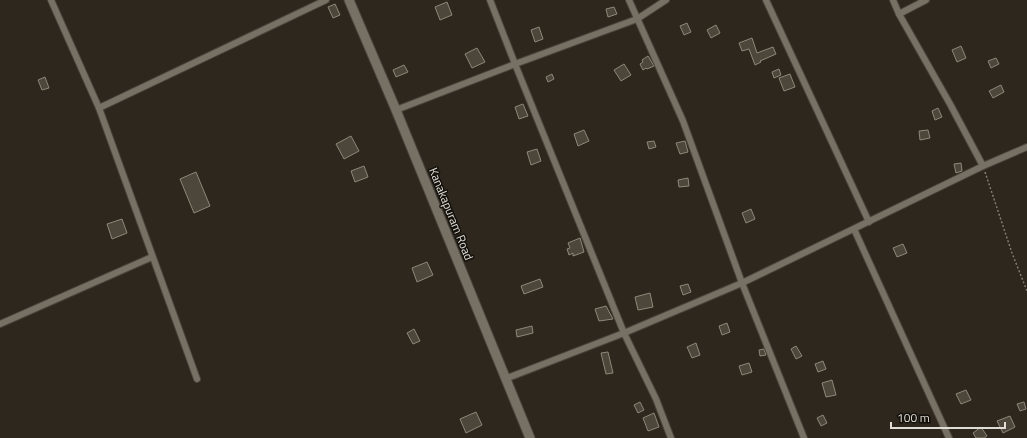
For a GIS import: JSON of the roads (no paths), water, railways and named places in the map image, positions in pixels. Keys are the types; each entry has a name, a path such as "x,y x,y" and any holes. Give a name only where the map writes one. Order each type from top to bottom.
{"street":[{"path":"51,0 99,108 197,379"},
{"path":"99,108 326,0"},
{"name":"Kanakapuram Road","path":"349,0 396,110 530,438"},
{"path":"490,0 624,333 656,399 670,438"},
{"path":"630,0 682,121 742,283 804,438"},
{"path":"396,110 638,19 666,0"},
{"path":"766,0 869,222"},
{"path":"893,0 899,14 984,166"},
{"path":"899,14 926,0"},
{"path":"505,379 624,333 742,283 984,166 1027,147"},
{"path":"854,229 949,438"},
{"path":"0,324 152,257"}]}
